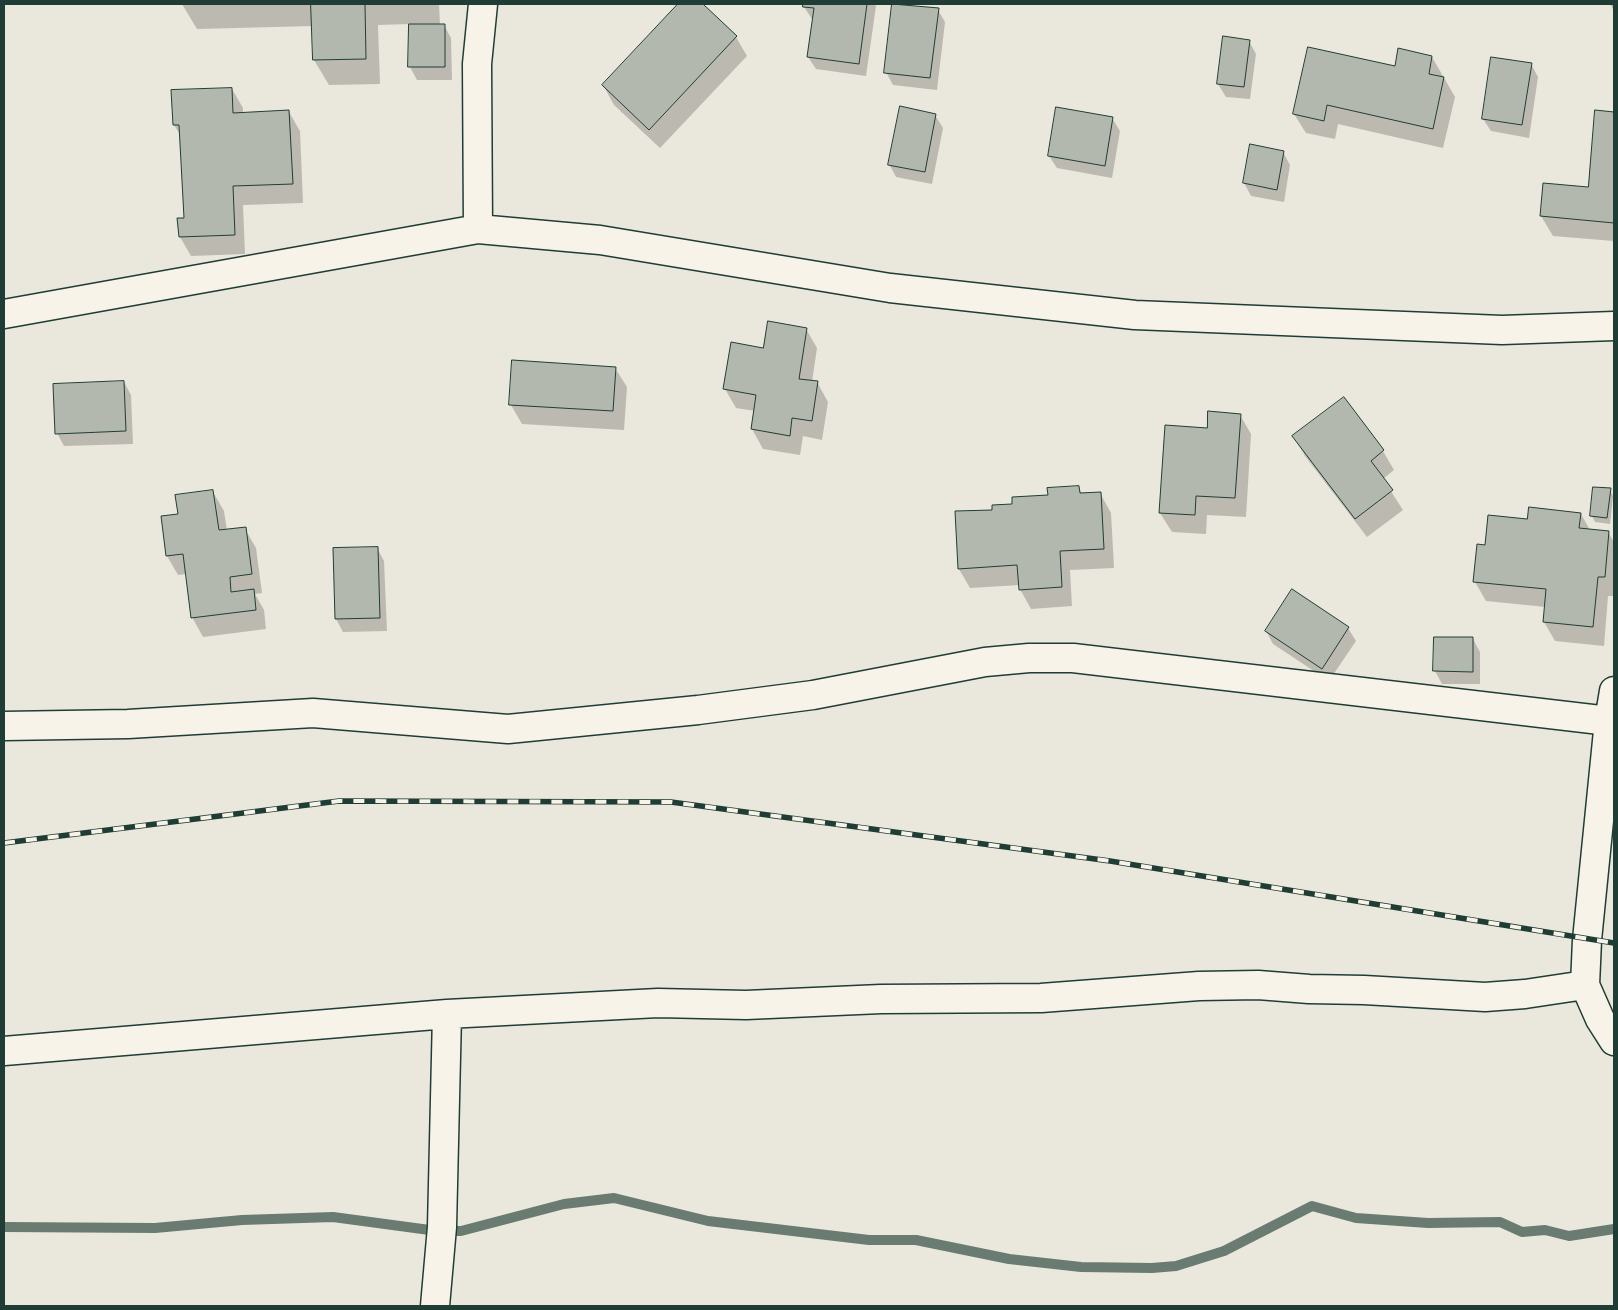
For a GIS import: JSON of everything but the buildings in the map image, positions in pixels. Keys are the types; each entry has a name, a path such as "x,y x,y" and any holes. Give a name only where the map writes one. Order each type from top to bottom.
{"street":[{"path":"478,229 477,64 483,4"},
{"path":"4,314 478,229 600,240 890,288 1135,314 1502,330 1614,326"},
{"path":"4,726 128,724 313,713 508,729 698,710 813,695 986,662 1029,658 1072,658 1609,721"},
{"path":"1614,691 1609,721 1587,940 1585,985 1600,1019 1614,1041"},
{"path":"4,1051 447,1014 658,1003 746,1005 881,999 1041,998 1199,986 1238,985 1485,997 1525,994 1585,985"},
{"path":"435,1306 442,1227 447,1014"}],"waterway":[{"path":"4,1227 155,1228 242,1220 333,1217 437,1231 461,1231 564,1204 614,1198 708,1221 869,1240 916,1240 1009,1259 1081,1267 1152,1268 1176,1266 1224,1251 1312,1206 1356,1218 1428,1223 1500,1222 1522,1232 1545,1230 1569,1236 1614,1229"}],"railway":[{"path":"4,843 339,801 671,802 1110,861 1614,943"}]}
